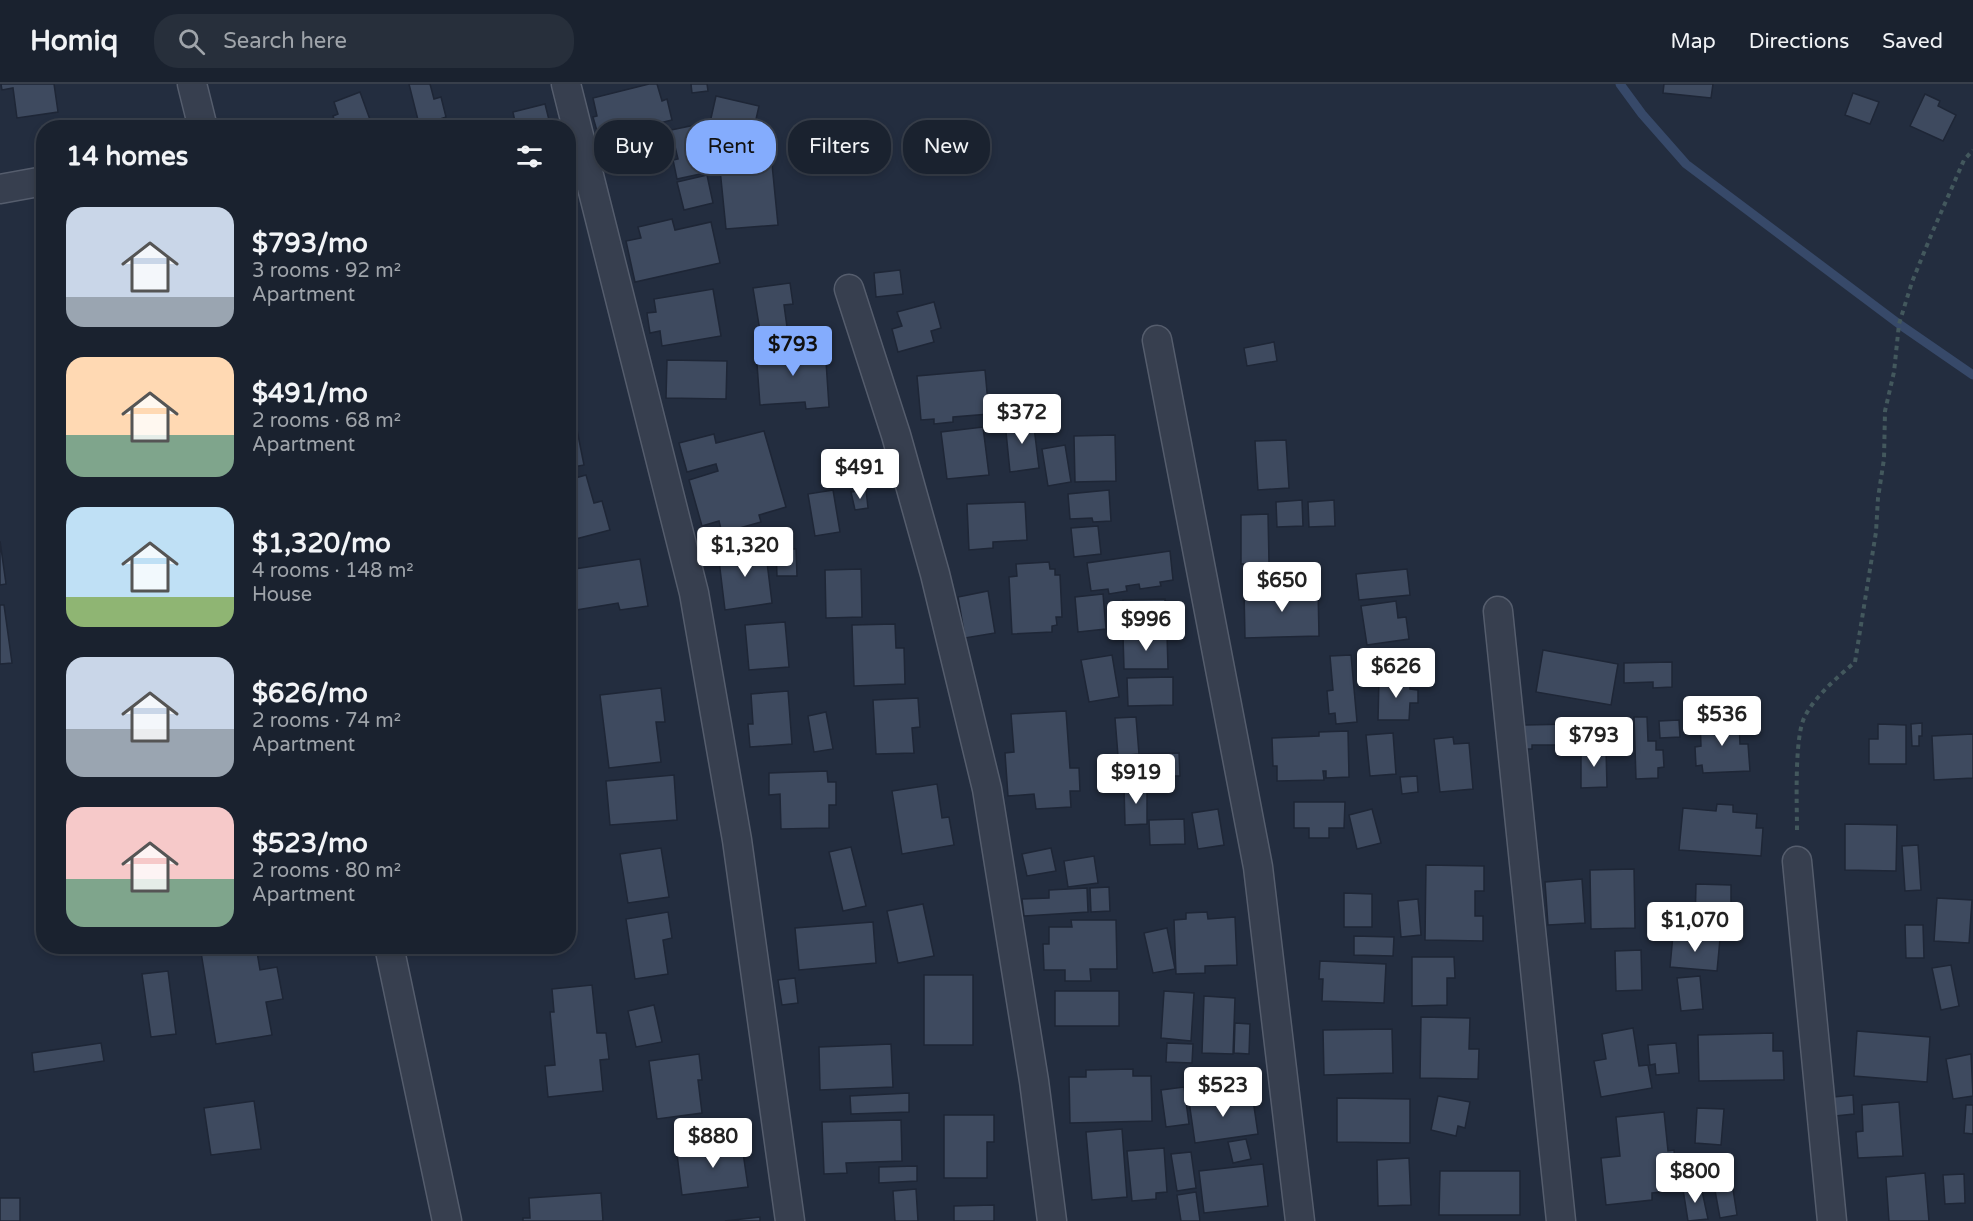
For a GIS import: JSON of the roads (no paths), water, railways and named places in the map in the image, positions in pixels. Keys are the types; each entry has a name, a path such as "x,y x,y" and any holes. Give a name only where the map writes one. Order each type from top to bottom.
{"street":[{"path":"192,84 201,120"},
{"path":"566,84 575,120"},
{"path":"576,124 694,593 737,840 790,1221"},
{"path":"0,189 36,182"},
{"path":"849,289 896,435 935,574 987,789 1034,1081 1052,1221"},
{"path":"1157,340 1258,867 1300,1221"},
{"path":"1498,611 1561,1221"},
{"path":"1797,861 1832,1221"},
{"path":"391,954 447,1221"}],"waterway":[{"path":"1620,84 1642,114 1686,164 1899,324 1973,375"}]}
